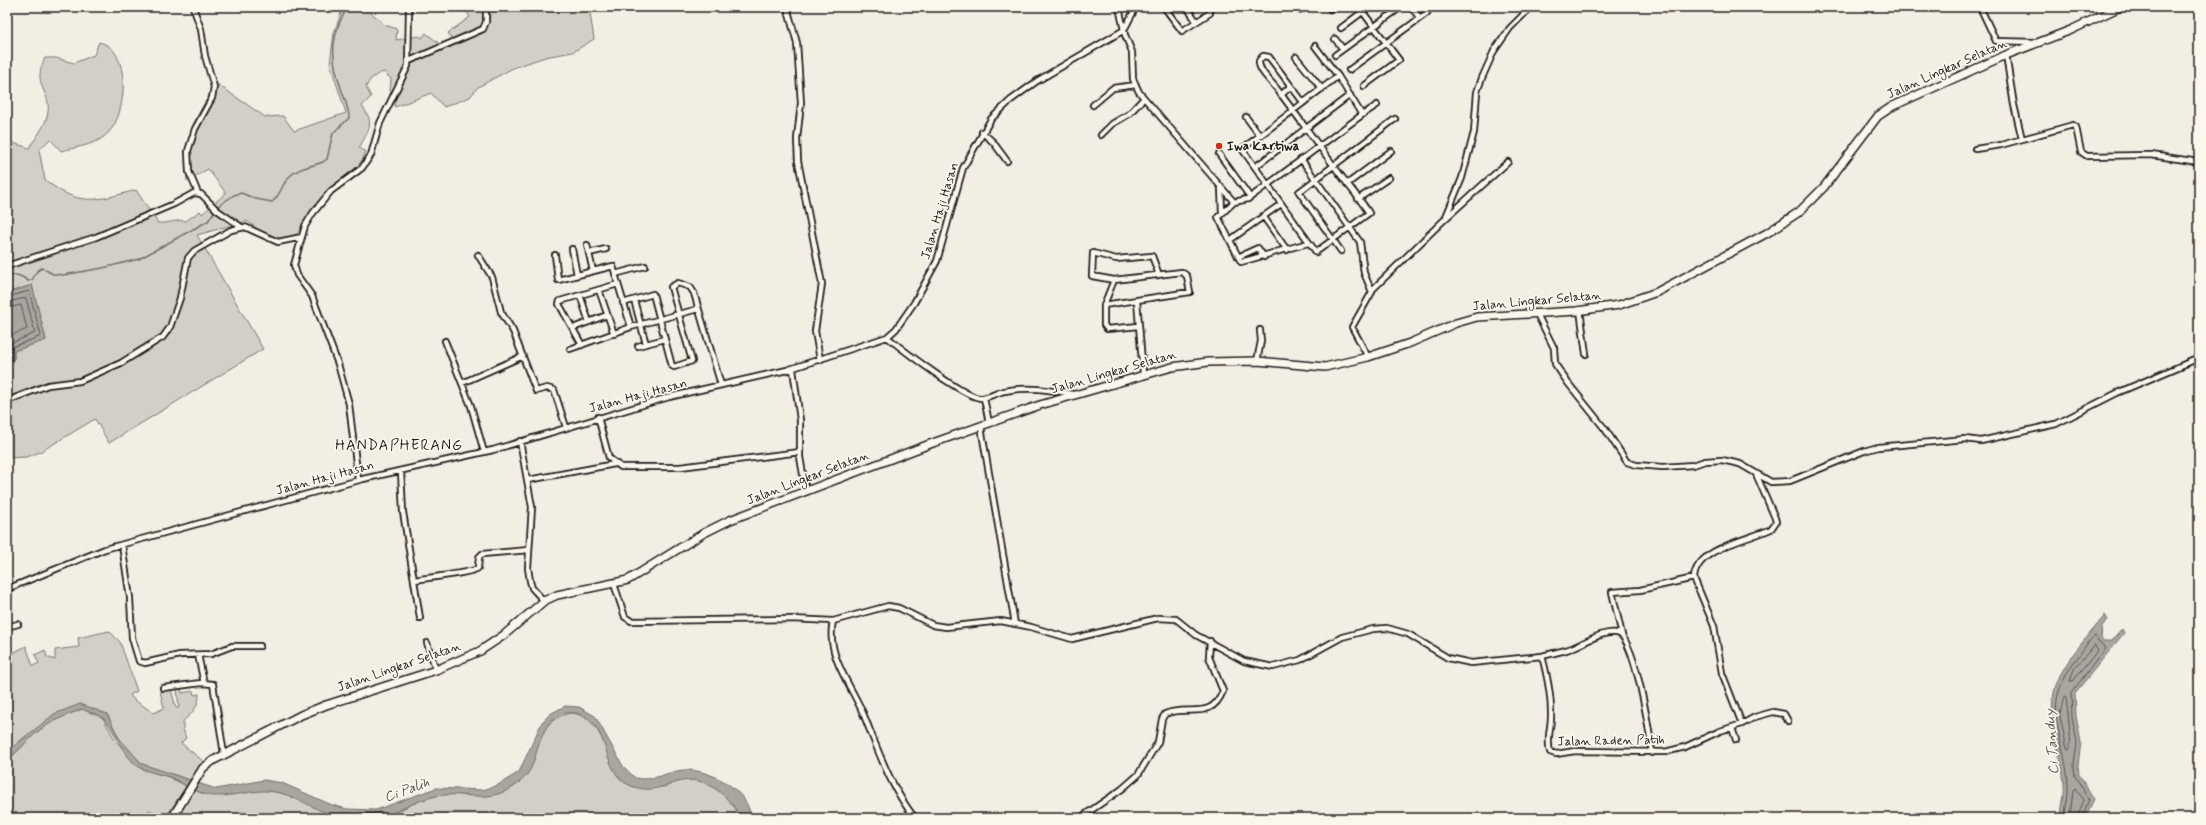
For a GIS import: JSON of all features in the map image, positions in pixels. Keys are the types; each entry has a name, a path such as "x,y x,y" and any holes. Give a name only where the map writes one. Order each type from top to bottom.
{"street":[{"path":"193,7 201,28 205,56 214,87 212,98 195,129 188,151 189,172 198,193 215,208 240,226 253,230 273,241 282,241 302,237"},
{"path":"358,480 349,404 338,364 312,296 294,268 308,221 323,200 332,191 362,168 368,160 380,123 400,86 409,61 409,7"},
{"path":"409,61 483,29 486,22 486,7"},
{"path":"787,7 797,43 801,103 797,134 798,161 822,284 815,331 820,360"},
{"path":"1119,7 1124,30 1132,52 1132,68 1136,85 1144,98 1234,202"},
{"path":"1124,30 1136,7"},
{"path":"1164,7 1181,30 1210,13 1209,7"},
{"path":"1187,7 1196,22"},
{"path":"1359,7 1399,60 1364,86"},
{"path":"1341,28 1368,7"},
{"path":"1336,55 1401,7"},
{"path":"1411,7 1420,18"},
{"path":"1445,219 1462,178 1474,132 1477,92 1482,78 1494,51 1510,28 1531,7"},
{"path":"1980,7 1996,41 2041,42"},
{"name":"Jalan Lingkar Selatan","path":"172,818 203,768 224,754 326,705 436,670 492,644 544,601 575,590 614,584 639,574 704,533 730,520 989,423 1143,374 1172,367 1208,362 1257,361 1325,367 1368,357 1410,343 1456,323 1477,317 1537,314 1619,305 1669,287 1767,233 1799,212 1824,187 1878,116 1917,94 2006,55 2071,30 2120,7"},
{"path":"1349,70 1427,13"},
{"name":"Jalan Haji Hasan","path":"7,589 89,554 358,480 484,452 669,397 793,369 887,337 896,329 914,302 937,261 963,168 990,119 1011,100 1037,81 1124,30"},
{"path":"1335,39 1343,50"},
{"path":"1315,46 1338,76 1362,115"},
{"path":"2006,55 2014,105 2022,139"},
{"path":"1303,102 1269,57 1263,56 1259,61 1260,68 1293,110 1369,213 1316,252 1308,243 1242,149 1260,136 1293,110 1303,102 1322,89 1338,76"},
{"path":"1296,57 1322,89"},
{"path":"1093,106 1114,88 1136,85"},
{"path":"1281,95 1292,86"},
{"path":"1255,168 1350,95"},
{"path":"1101,135 1112,124 1129,114 1144,98"},
{"path":"1308,243 1243,262 1238,257 1218,219 1234,202 1240,202 1250,197 1362,115 1377,106"},
{"path":"1246,117 1260,136"},
{"path":"1341,251 1334,239 1299,192 1395,119"},
{"path":"1975,148 2000,145 2073,125 2076,127 2081,152 2087,156 2151,155 2199,162"},
{"path":"982,132 993,142 1007,161"},
{"path":"1347,184 1391,151"},
{"path":"1219,154 1250,197"},
{"path":"1301,159 1360,242 1364,273 1372,290"},
{"path":"1368,357 1352,327 1372,290 1445,219 1508,162"},
{"path":"1358,199 1389,178"},
{"path":"1221,187 1222,213"},
{"path":"7,266 96,237 174,204 194,193 198,193"},
{"path":"1230,240 1281,204"},
{"path":"1264,216 1287,250"},
{"path":"7,401 48,385 80,381 121,363 163,337 170,327 180,298 188,258 194,251 240,226"},
{"path":"587,245 593,271"},
{"path":"572,248 577,275"},
{"path":"589,253 606,248"},
{"path":"1238,257 1258,248 1264,257"},
{"path":"1104,305 1190,292 1184,272 1159,276 1114,280 1092,276 1093,254 1116,259 1152,256 1159,276"},
{"path":"478,255 492,277 501,312 513,331 536,391 547,388 554,390 566,427"},
{"path":"554,255 558,280 613,266 631,328"},
{"path":"615,274 646,266"},
{"path":"1114,280 1104,305 1104,325 1108,329 1139,326"},
{"path":"624,303 653,294 672,366 674,367 692,361 671,290 672,285 678,283 690,287 721,386"},
{"path":"582,345 559,304 561,299 618,284"},
{"path":"599,290 614,334"},
{"path":"580,295 589,322"},
{"path":"634,300 646,344"},
{"path":"1137,301 1143,374"},
{"path":"570,349 641,324 698,309"},
{"path":"1580,310 1586,354"},
{"path":"1537,314 1554,348 1555,364 1568,383 1602,424 1627,462 1636,465 1663,467 1722,460 1740,464 1772,482 1790,481 1864,451 1878,447 1965,439 1981,441 2056,424 2117,393 2199,358"},
{"path":"573,328 607,315"},
{"path":"1257,361 1261,341 1260,330"},
{"path":"887,337 913,358 969,395 984,398 1004,391 1022,388 1075,395"},
{"path":"638,346 665,339"},
{"path":"444,341 462,383 484,452"},
{"path":"462,383 523,356"},
{"path":"793,369 800,420 800,452 806,492"},
{"path":"984,398 989,423"},
{"path":"598,417 609,458 621,467 680,467 800,452"},
{"path":"981,427 1015,624"},
{"path":"520,441 532,507 529,550 530,581 532,588 544,601"},
{"path":"528,480 615,464"},
{"path":"401,470 402,506 420,618"},
{"path":"1742,724 1722,673 1714,626 1694,578 1696,568 1706,556 1728,545 1771,529 1775,525 1775,518 1756,474"},
{"path":"122,545 130,598 132,638 139,661 145,663 180,655 211,654 232,646 260,646"},
{"path":"414,580 440,575 473,572 478,568 479,557 482,554 529,550"},
{"path":"1652,753 1639,681 1631,652 1622,634 1612,592 1640,590 1694,578"},
{"path":"614,584 626,617 631,620 792,619 833,621 888,606 899,608 937,626 946,627 1001,621 1072,639 1158,618 1173,618 1179,620 1196,635 1210,641 1244,661 1274,667 1300,660 1342,637 1373,629 1387,628 1408,634 1448,658 1471,663 1542,656 1566,650 1606,634 1617,632 1622,634"},
{"path":"833,621 834,649 840,666 864,716 892,784 915,818"},
{"path":"7,627 18,624"},
{"path":"1080,818 1122,789 1138,775 1158,742 1162,719 1165,714 1206,710 1217,703 1223,692 1209,657 1210,641"},
{"path":"427,643 436,670"},
{"path":"198,655 204,683"},
{"name":"Jalan Raden Patih","path":"1542,656 1550,694 1551,713 1548,732 1550,752 1556,754 1575,751 1652,753 1685,747 1720,731 1742,724 1755,717 1773,712 1784,714 1788,721"},
{"path":"163,688 204,683 214,686 224,754"},
{"path":"1732,728 1736,740"}],"shaded area":[{"path":"343,7 365,7 385,25 397,29 396,40 419,36 422,38 426,33 446,49 455,44 448,33 470,17 463,7 589,7 594,39 573,52 545,57 513,68 478,87 470,97 444,107 431,93 395,107 390,90 391,79 384,72 373,77 366,87 371,97 362,106 369,118 370,123 368,132 359,148 366,152 363,159 354,170 330,189 294,236 288,238 275,237 263,232 247,221 197,235 263,349 109,443 95,419 40,452 26,457 7,458 7,361 14,359 14,351 46,340 32,285 7,293 7,136 10,142 29,148 43,127 48,112 47,98 42,87 40,75 41,67 45,58 56,58 74,63 94,55 99,42 110,47 117,56 123,82 120,111 109,132 93,143 61,151 50,139 39,150 45,180 57,189 78,198 99,199 136,190 158,223 186,221 200,211 202,214 226,193 208,169 187,181 187,153 192,130 196,118 217,84 265,117 283,116 294,131 346,113 330,64 334,33"},
{"path":"109,631 120,642 137,691 130,695 134,700 154,713 164,708 160,691 171,689 176,708 179,708 177,689 181,688 182,693 193,691 194,695 199,694 195,709 183,721 183,729 186,738 181,743 204,762 190,780 142,764 119,738 107,714 80,704 28,734 7,752 7,656 26,646 33,666 39,663 35,655 45,650 47,657 55,660 55,650 79,647 78,638"},
{"path":"82,709 103,718 115,740 141,769 169,777 186,786 166,817 149,810 141,818 7,818 7,760 45,726"},
{"path":"570,713 581,716 590,721 602,738 621,778 656,787 666,786 684,780 701,781 718,790 725,796 737,810 740,818 385,818 412,804 434,796 451,794 497,794 515,786 531,767 542,735 548,726 557,718"},
{"path":"194,790 214,795 251,791 270,791 289,795 343,818 176,818"}],"water":[{"path":"32,285 46,340 14,351 14,359 7,361 7,293"},
{"path":"2105,615 2108,620 2102,626 2101,639 2104,641 2112,641 2122,629 2124,633 2075,693 2076,716 2081,742 2078,765 2079,775 2094,799 2085,818 2061,818 2064,785 2063,772 2053,723 2053,698 2056,685 2065,666"},
{"path":"80,704 107,714 119,738 142,764 216,789 264,780 282,783 332,805 347,809 376,810 436,788 483,790 498,785 519,772 542,722 550,714 565,706 579,707 595,716 623,766 635,778 654,778 683,770 693,770 704,773 726,783 735,790 743,798 749,808 751,818 740,818 731,803 723,795 709,785 697,781 685,780 654,789 642,789 629,785 620,778 613,769 601,735 595,725 587,718 576,713 565,713 557,716 550,722 541,739 532,766 519,783 504,792 487,796 443,795 431,797 383,818 357,819 333,816 289,796 270,791 212,796 193,790 170,777 146,770 136,765 125,753 104,719 96,714 82,709 45,726 7,760 7,752 54,714"}],"waterway":[{"path":"7,276 18,276 28,281 32,280 37,271 42,268 53,274 63,275 103,268 139,259 208,221 218,206 234,195 241,193 256,199 272,202 293,173 303,168 323,162 327,159 333,133 349,118 347,106 337,75 334,55 335,35 342,16 348,7"}],"place":[{"name":"Iwa Kartiwa","path":"1219,146"}],"district":[{"name":"HANDAPHERANG","path":"399,446"}],"water label":[{"name":"Ci Tanduy","path":"2052,742"},
{"name":"Ci Palih","path":"407,790"}]}
